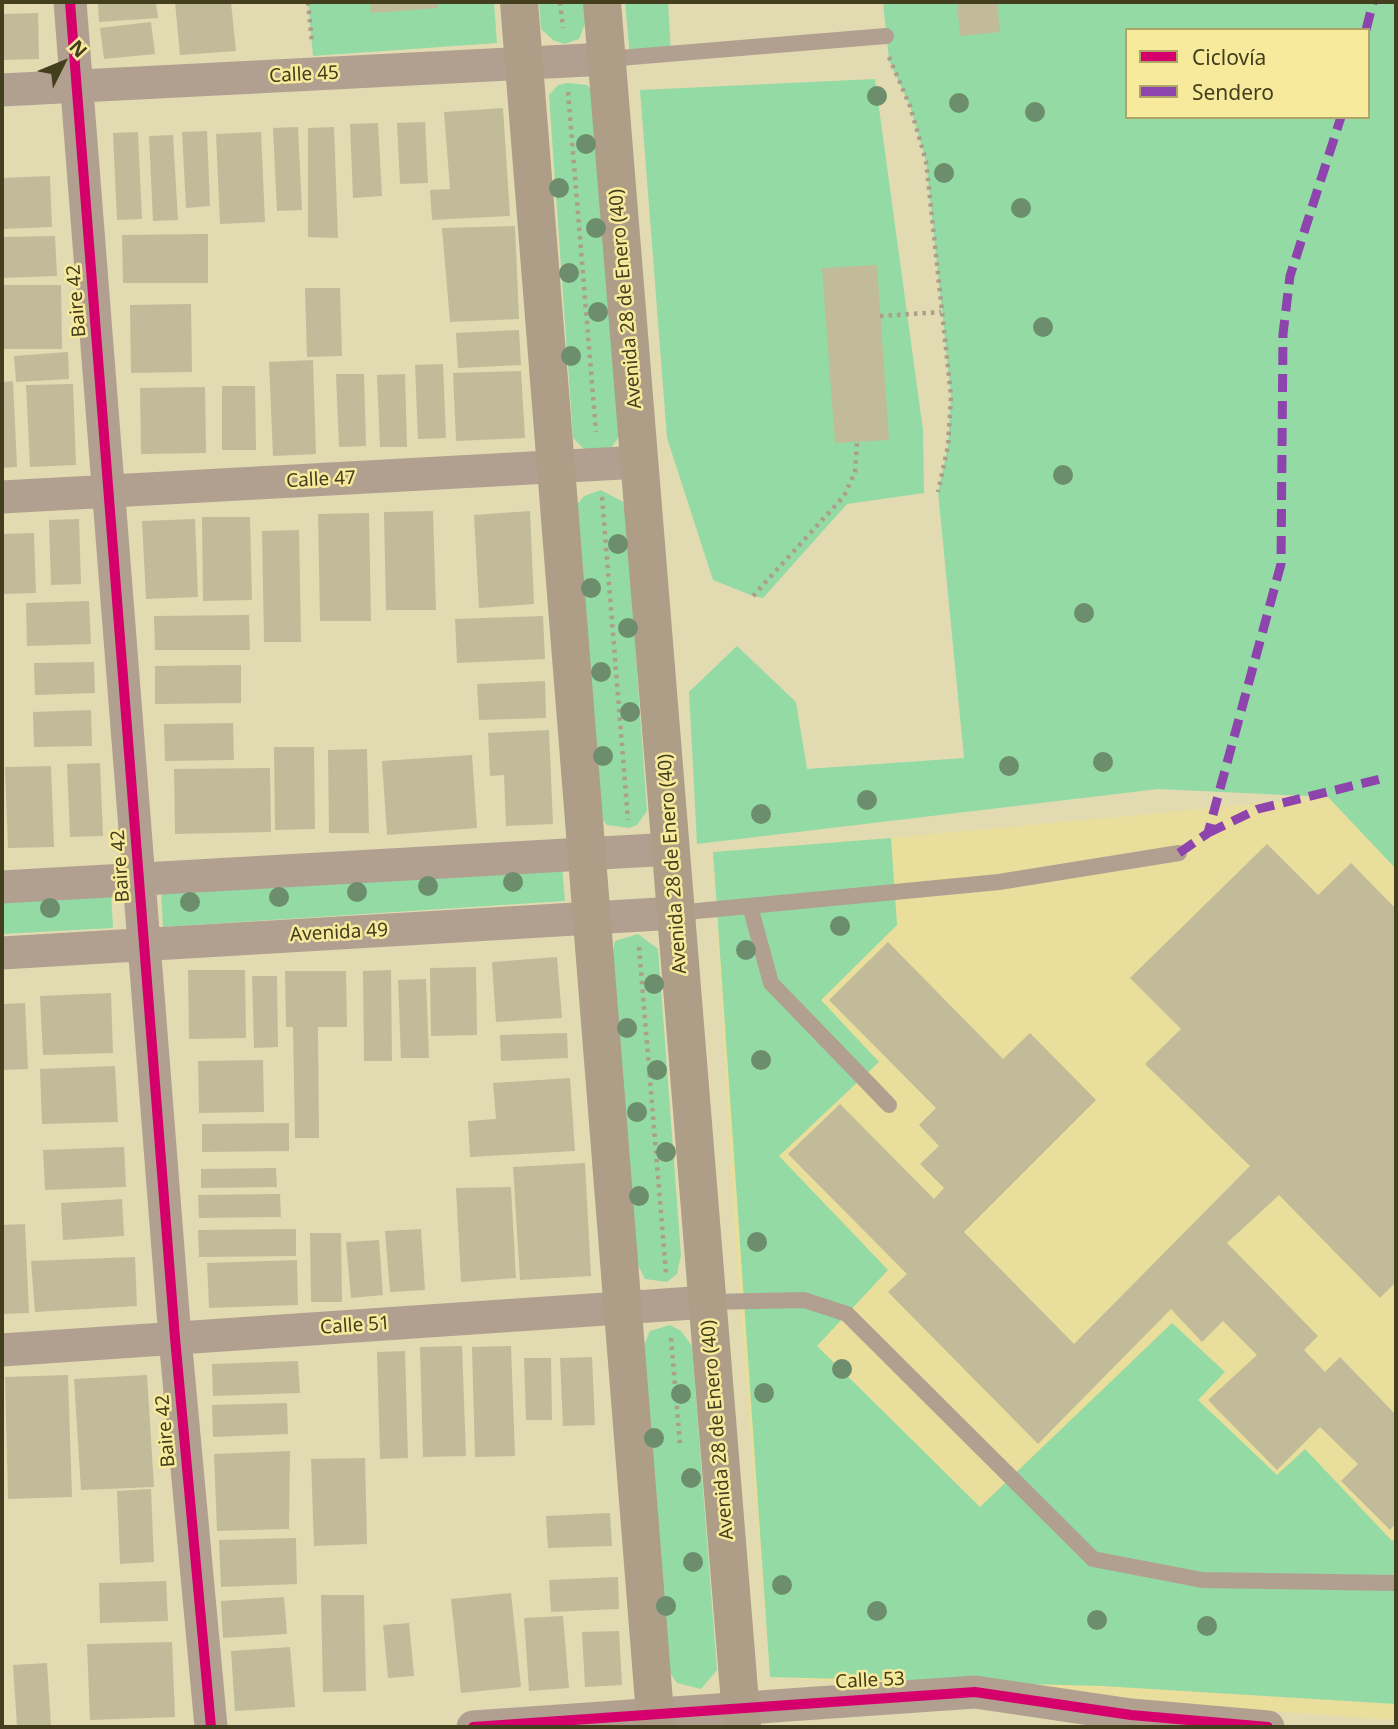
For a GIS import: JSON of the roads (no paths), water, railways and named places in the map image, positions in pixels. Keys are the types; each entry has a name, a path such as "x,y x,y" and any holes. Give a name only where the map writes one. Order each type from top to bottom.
{"main road":[{"path":"519,2 655,1720"},
{"name":"Avenida 28 de Enero (40)","path":"602,2 741,1717"}],"street":[{"name":"Baire 42","path":"70,2 111,491 175,1338 211,1727"},
{"name":"Calle 45","path":"2,90 607,59"},
{"name":"Calle 47","path":"2,497 640,462"},
{"path":"2,887 672,849"},
{"name":"Avenida 49","path":"2,953 676,913"},
{"name":"Calle 51","path":"2,1350 708,1301"},
{"name":"Calle 53","path":"473,1727 741,1717 975,1692 1131,1721 1268,1727"}],"lane":[{"path":"607,59 886,36"},
{"path":"676,913 999,882 1179,853"},
{"path":"750,906 771,982 889,1105"},
{"path":"708,1301 803,1300 847,1314 1093,1559 1202,1580 1396,1583"}]}
